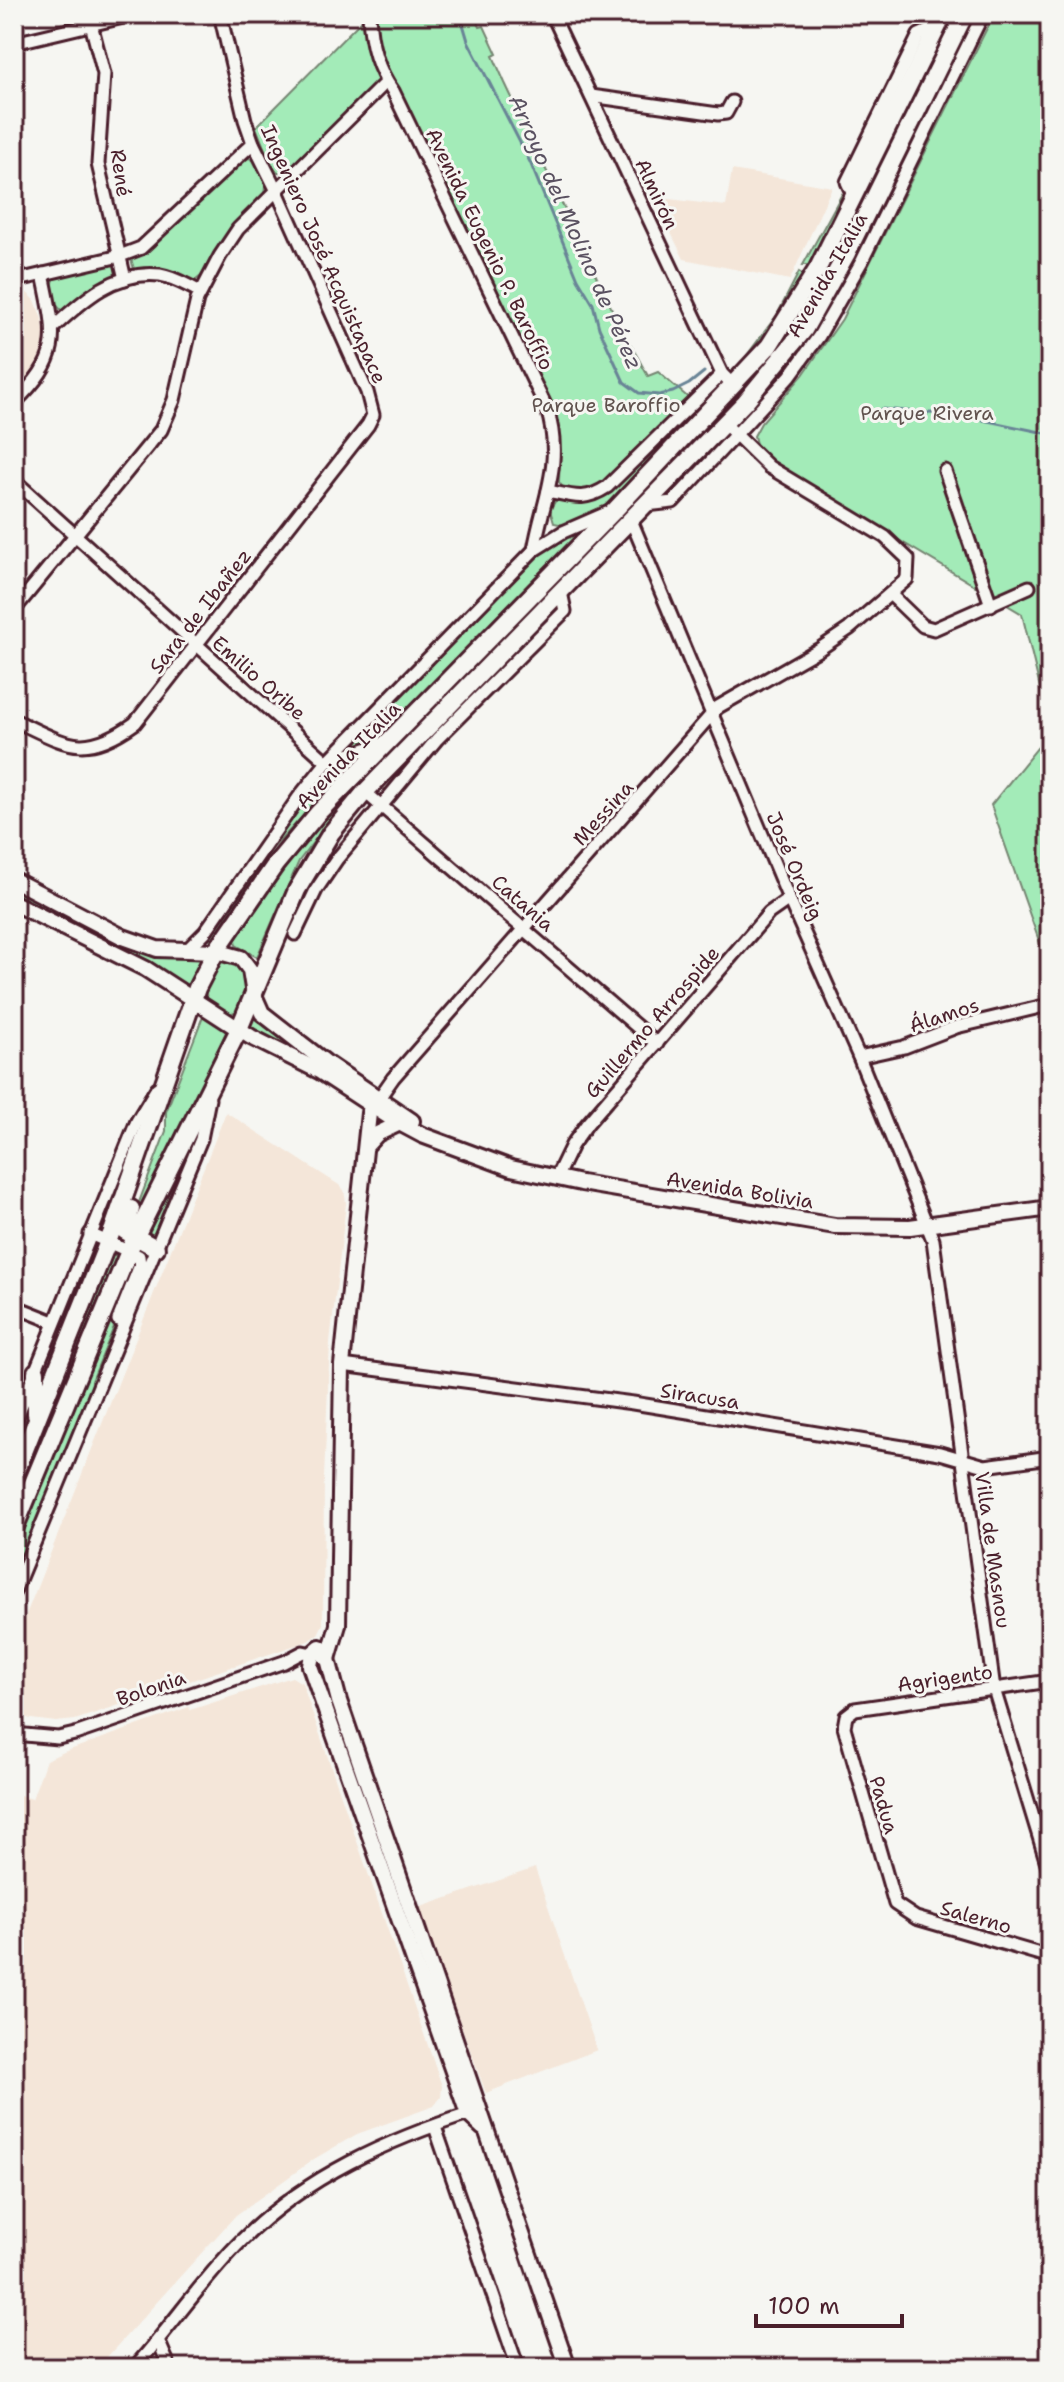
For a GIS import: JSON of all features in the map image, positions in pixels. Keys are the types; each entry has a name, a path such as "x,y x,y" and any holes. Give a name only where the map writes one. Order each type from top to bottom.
{"main road":[{"name":"Avenida Italia","path":"14,1529 132,1244 239,1029 297,890 331,833 365,792 631,520 730,430 804,330 910,144 965,14"},
{"name":"Avenida Italia","path":"14,1477 108,1241 191,999 216,951 303,830 615,510 728,380 785,323 815,275 941,20"},
{"path":"153,1116 157,1134 155,1144 125,1231 132,1244 156,1248"},
{"path":"36,1372 37,1421"}],"street":[{"path":"70,14 73,28"},
{"path":"14,43 136,14"},
{"name":"Ingeniero José Acquistapace","path":"220,14 253,143 367,392 373,415"},
{"name":"Avenida Eugenio P. Baroffio","path":"369,14 376,56 386,82 547,409 555,439 555,454 534,550"},
{"name":"Almirón","path":"552,14 728,380"},
{"name":"Avenida Italia","path":"910,144 983,14"},
{"name":"René","path":"91,24 104,74 98,164 125,279"},
{"path":"14,610 161,430 174,400 201,292 238,229 386,82"},
{"path":"591,96 718,114 726,113 732,102"},
{"path":"14,281 120,256 149,243 253,143"},
{"path":"14,403 45,369 54,327 43,274"},
{"path":"54,327 95,291 125,279 160,275 201,292"},
{"name":"Avenida Italia","path":"548,491 593,496 728,380"},
{"name":"Sara de Ibañez","path":"14,720 77,747 119,735 135,723 373,415"},
{"path":"730,430 769,467 885,537 902,552 908,559 909,574 891,595 923,626 939,628 1029,587"},
{"name":"Avenida Italia","path":"646,505 673,502 730,430"},
{"path":"945,471 991,605"},
{"name":"Emilio Oribe","path":"14,480 327,762"},
{"path":"545,505 547,520 563,532"},
{"name":"Avenida Italia","path":"187,950 205,932 327,762 534,550 563,532 615,510"},
{"name":"José Ordeig","path":"631,520 927,1225"},
{"path":"295,934 304,912 330,870 437,739 565,611 561,592"},
{"name":"Messina","path":"376,1102 393,1078 718,707 818,650 891,595"},
{"path":"327,762 389,742"},
{"name":"Catania","path":"365,792 657,1044"},
{"name":"Avenida Bolivia","path":"14,881 123,937 164,951 216,951 235,955 250,970 254,995 262,1013 270,1021 400,1123 422,1135 431,1136"},
{"name":"Guillermo Arrospide","path":"556,1178 572,1145 587,1124 769,913 789,899"},
{"name":"Avenida Bolivia","path":"14,903 146,969 239,1029 376,1102 431,1136 511,1168 835,1226 927,1225 1050,1208"},
{"name":"Álamos","path":"859,1057 904,1047 956,1027 1040,1007"},
{"name":"Avenida Italia","path":"14,1424 137,1121 167,1070"},
{"name":"Avenida Italia","path":"14,1592 201,1139 211,1087"},
{"path":"376,1102 369,1113 342,1365 338,1625 318,1659 474,2112 485,2130 568,2368"},
{"path":"366,1146 377,1134 400,1123"},
{"name":"Villa de Masnou","path":"927,1225 936,1254 994,1689 1050,1873"},
{"path":"90,1234 108,1241 132,1244"},
{"name":"Avenida Italia","path":"96,1392 95,1383 106,1351 140,1265 132,1244"},
{"path":"14,1306 54,1322"},
{"name":"Siracusa","path":"342,1365 633,1403 940,1453 985,1466 1050,1457"},
{"name":"Bolonia","path":"14,1734 58,1738 75,1734 284,1662 303,1652 318,1659"},
{"name":"Agrigento","path":"846,1716 855,1709 1050,1681"},
{"name":"Padua","path":"846,1716 844,1727 895,1904"},
{"path":"14,1723 29,1734"},
{"name":"Salerno","path":"895,1904 916,1918 1050,1957"},
{"path":"134,2368 239,2243 288,2200 358,2156 474,2112"},
{"path":"435,2127 518,2368"},
{"path":"158,2340 170,2368"}],"shaded area":[{"path":"732,170 832,187 790,280 684,259 653,197 726,206"},
{"path":"14,291 25,291 35,300 45,339 41,356 31,374 14,391"},
{"path":"226,1112 344,1190 346,1203 330,1342 324,1478 323,1624 318,1634 308,1641 75,1720 56,1722 14,1714 14,1645"},
{"path":"292,1677 302,1683 442,2086 441,2097 434,2106 357,2134 314,2159 236,2215 97,2368 14,2368 14,1793 32,1799 46,1760 64,1752 189,1707 190,1710"},
{"path":"535,1868 597,2050 486,2093 418,1908"}],"green space":[{"name":"Parque Baroffio","path":"374,14 474,14 480,27 484,26 497,54 493,56 505,83 618,322 648,376 658,372 691,400 600,487 584,492 564,489 559,482 556,417 378,49"},
{"path":"952,14 957,14 809,308 785,343 739,398 734,397 782,341 821,278"},
{"path":"974,14 978,14 914,138"},
{"name":"Parque Rivera","path":"994,14 1050,14 1050,729 1022,614 765,460 758,452 754,436 761,423 803,375 842,319"},
{"path":"364,18 380,81 285,172 278,172 272,167 256,127"},
{"path":"909,149 862,245 860,258 813,333 777,382 738,424 812,332"},
{"path":"249,158 256,161 266,181 264,194 231,228 201,276 188,280 135,272 131,259 145,253 240,161"},
{"path":"842,194 845,196 810,265 803,265"},
{"path":"114,263 119,270 112,278 85,293 66,310 58,307 52,290 56,277"},
{"path":"799,272 804,275 789,301 735,371 777,315"},
{"path":"711,393 713,395 603,508 564,525 554,523 550,510 556,500 591,501 608,493"},
{"path":"733,398 738,399 333,816 299,861 257,957 236,945 235,940 293,857 329,813"},
{"path":"582,529 381,735 345,752 528,564 552,545"},
{"path":"1050,732 1050,972 991,805"},
{"path":"354,761 274,847 211,940 208,937 315,786 331,771"},
{"path":"18,890 125,942 202,958 186,988 140,958 16,896"},
{"path":"232,958 246,971 247,991 238,1011 229,1014 209,1002 205,992 220,962"},
{"path":"203,1016 227,1030 192,1110 135,1225 130,1226 166,1131 166,1112"},
{"path":"254,1018 257,1018 324,1068 249,1029"},
{"path":"136,1133 139,1133 103,1234 96,1233"},
{"path":"194,1138 156,1239 142,1233"},
{"path":"93,1240 99,1243 49,1373 57,1330"},
{"path":"121,1252 14,1517 14,1494 110,1257"},
{"path":"132,1257 140,1263 14,1586 14,1545"},
{"path":"326,1675 472,2104 469,2105 320,1678"}],"waterway":[{"name":"Arroyo del Molino de Pérez","path":"460,14 468,41 530,162 624,382 639,393 659,395 689,384 704,372"},
{"name":"Arroyo del Molino de Pérez","path":"881,409 966,416"},
{"name":"Arroyo del Molino de Pérez","path":"983,420 1050,434"}]}
